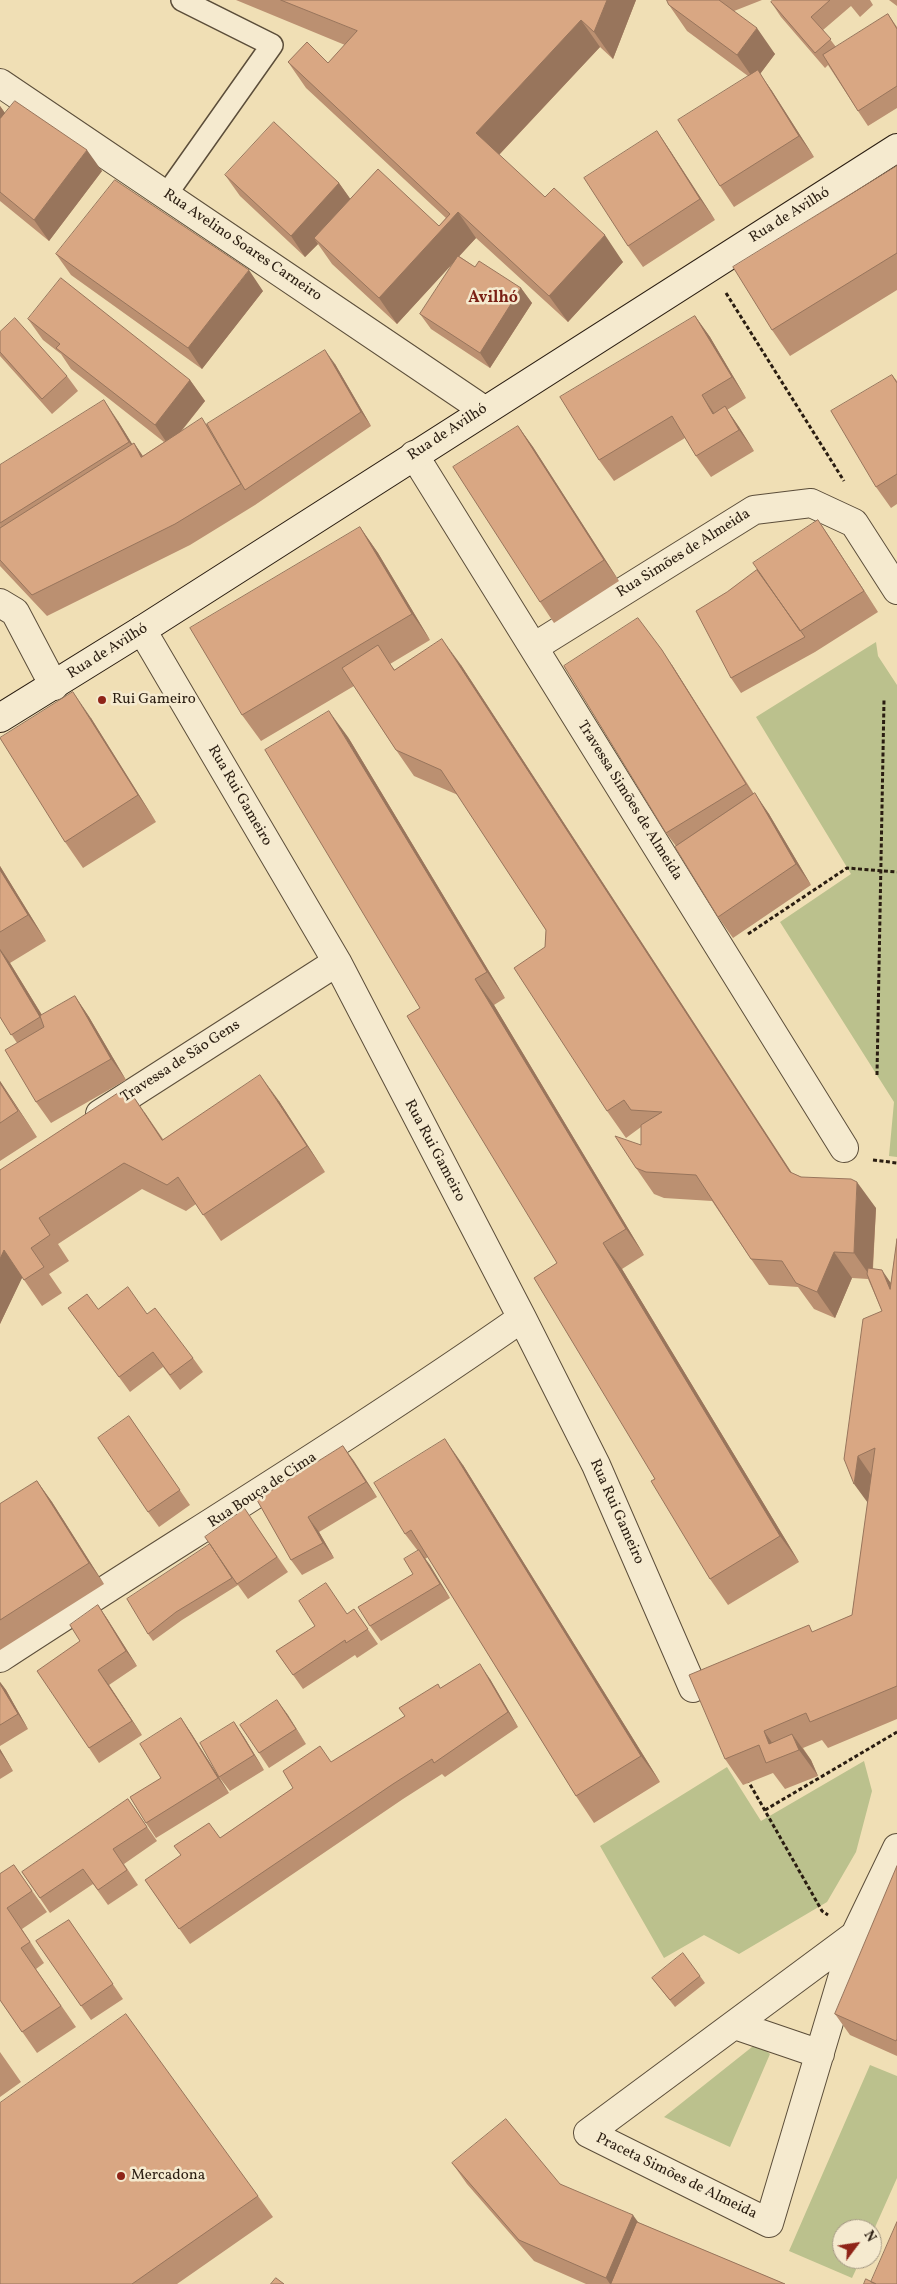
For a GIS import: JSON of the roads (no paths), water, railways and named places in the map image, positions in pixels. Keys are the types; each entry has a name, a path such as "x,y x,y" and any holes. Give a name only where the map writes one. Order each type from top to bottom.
{"street":[{"name":"Rua Avelino Soares Carneiro","path":"0,83 484,410"},
{"name":"Rua de Avilhó","path":"0,718 54,686 897,148"},
{"name":"Travessa Simões de Almeida","path":"414,455 844,1148"},
{"name":"Rua Simões de Almeida","path":"534,647 754,510 811,503 854,523 897,590"},
{"path":"0,603 15,612 54,686"},
{"name":"Rua Rui Gameiro","path":"142,630 337,962 522,1318 596,1465 693,1688"},
{"name":"Travessa de São Gens","path":"78,1128 337,962"},
{"name":"Rua Bouça de Cima","path":"0,1658 256,1496 460,1362 522,1318"},
{"name":"Praceta Simões de Almeida","path":"855,1935 588,2133 769,2223 855,1935 897,1848"},
{"path":"735,2025 820,2054"}],"lane":[{"path":"166,195 272,45 182,0"}],"place":[{"name":"Rui Gameiro","path":"102,700"},
{"name":"Mercadona","path":"121,2176"}],"district":[{"name":"Avilhó","path":"493,299"}]}
